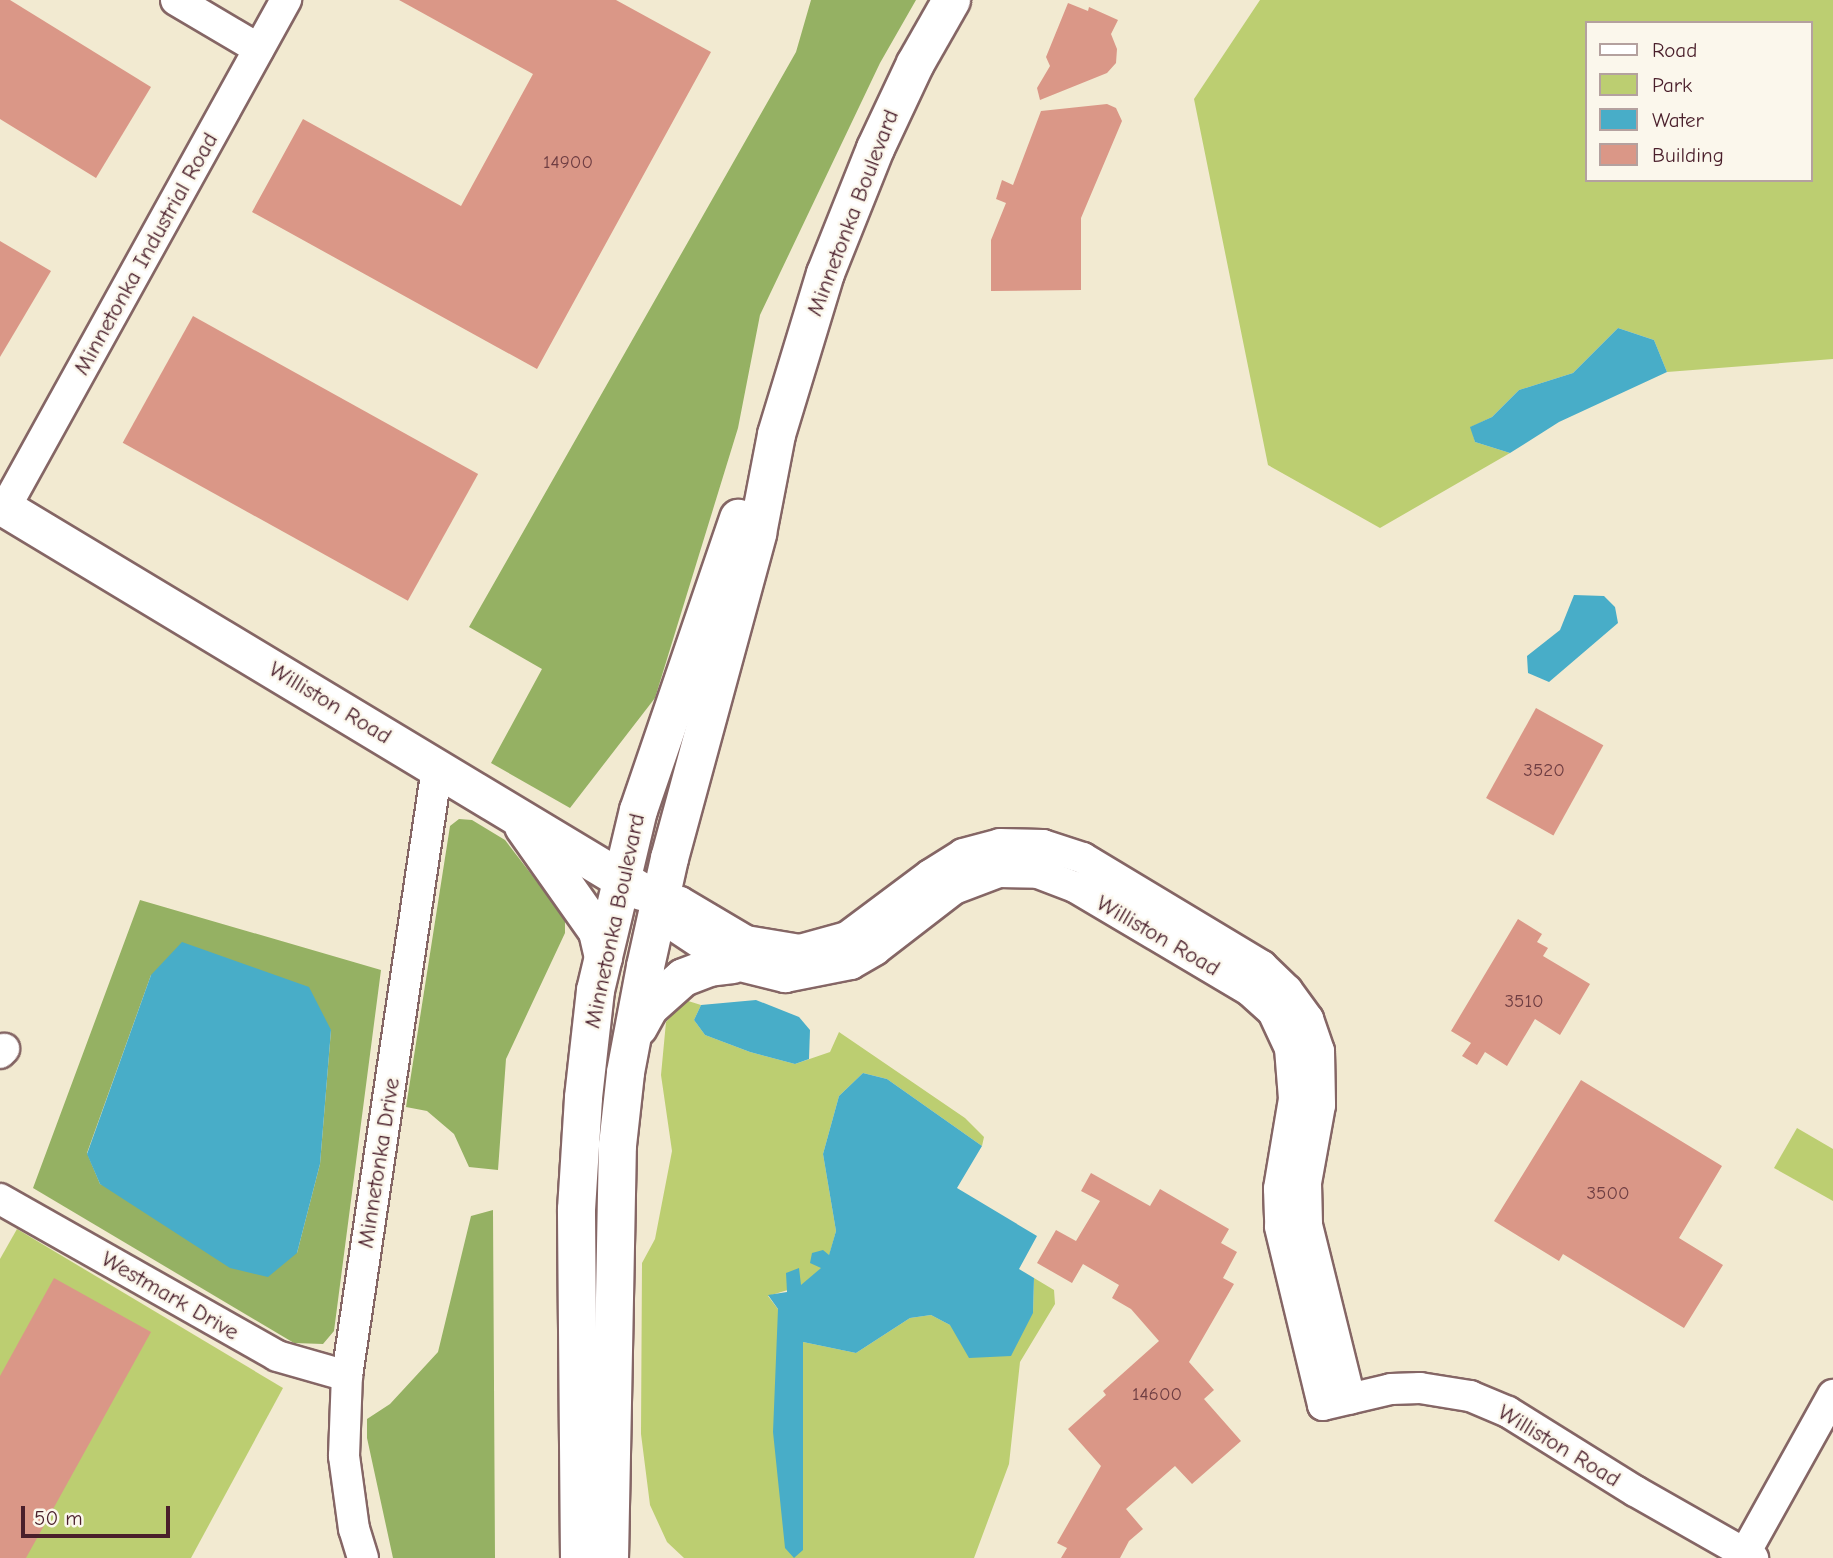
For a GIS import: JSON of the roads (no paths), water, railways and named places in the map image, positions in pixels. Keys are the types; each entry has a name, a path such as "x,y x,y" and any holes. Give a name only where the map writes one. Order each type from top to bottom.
{"main road":[{"name":"Minnetonka Boulevard","path":"609,1558 616,1182 621,1107 659,902 757,533 776,434 825,273 874,148 915,63 951,0"},
{"name":"Minnetonka Boulevard","path":"579,1558 577,1185 590,1028 603,957 638,810 742,505 776,434"},
{"name":"Williston Road","path":"3,507 659,902"},
{"path":"516,817 597,930 603,957"},
{"path":"632,1037 649,1007 666,989 683,977 732,964"}],"street":[{"path":"176,0 259,49"},
{"name":"Minnetonka Industrial Road","path":"3,507 286,0"},
{"name":"Minnetonka Drive","path":"363,1558 354,1529 344,1456 347,1376 437,768"},
{"name":"Williston Road","path":"659,902 680,902 746,941 800,950 847,937 930,875 963,855 1000,844 1043,845 1083,858 1262,966 1287,990 1308,1019 1319,1051 1320,1105 1306,1183 1307,1225 1337,1402"},
{"name":"Williston Road","path":"659,902 673,925 732,964 785,977 851,964 875,950 954,889 999,872 1038,873 1075,887 1251,991 1273,1012 1290,1048 1294,1099 1279,1189 1280,1227 1337,1402"},
{"name":"Westmark Drive","path":"0,1199 277,1356 347,1376"},
{"name":"Williston Road","path":"1337,1402 1391,1389 1420,1388 1470,1396 1508,1412 1635,1491 1749,1556"},
{"path":"1749,1556 1833,1395"}],"water":[{"path":"1618,328 1654,340 1667,372 1559,422 1510,453 1475,442 1470,427 1492,417 1519,390 1573,373"},
{"path":"1574,595 1604,596 1615,607 1618,623 1549,682 1528,673 1527,656 1560,630"},
{"path":"182,942 309,987 331,1030 320,1164 297,1253 268,1277 230,1268 100,1184 87,1154 151,975"},
{"path":"756,1000 799,1017 810,1030 809,1059 795,1064 750,1052 705,1035 694,1020 701,1005"},
{"path":"863,1073 887,1079 982,1146 957,1188 1037,1236 1019,1269 1034,1278 1033,1313 1011,1356 969,1358 950,1325 931,1315 910,1318 856,1353 803,1342 803,1550 794,1558 785,1548 773,1432 778,1309 768,1295 787,1292 786,1273 799,1268 801,1285 821,1268 810,1263 812,1253 823,1250 829,1255 836,1231 823,1154 839,1096"}]}
